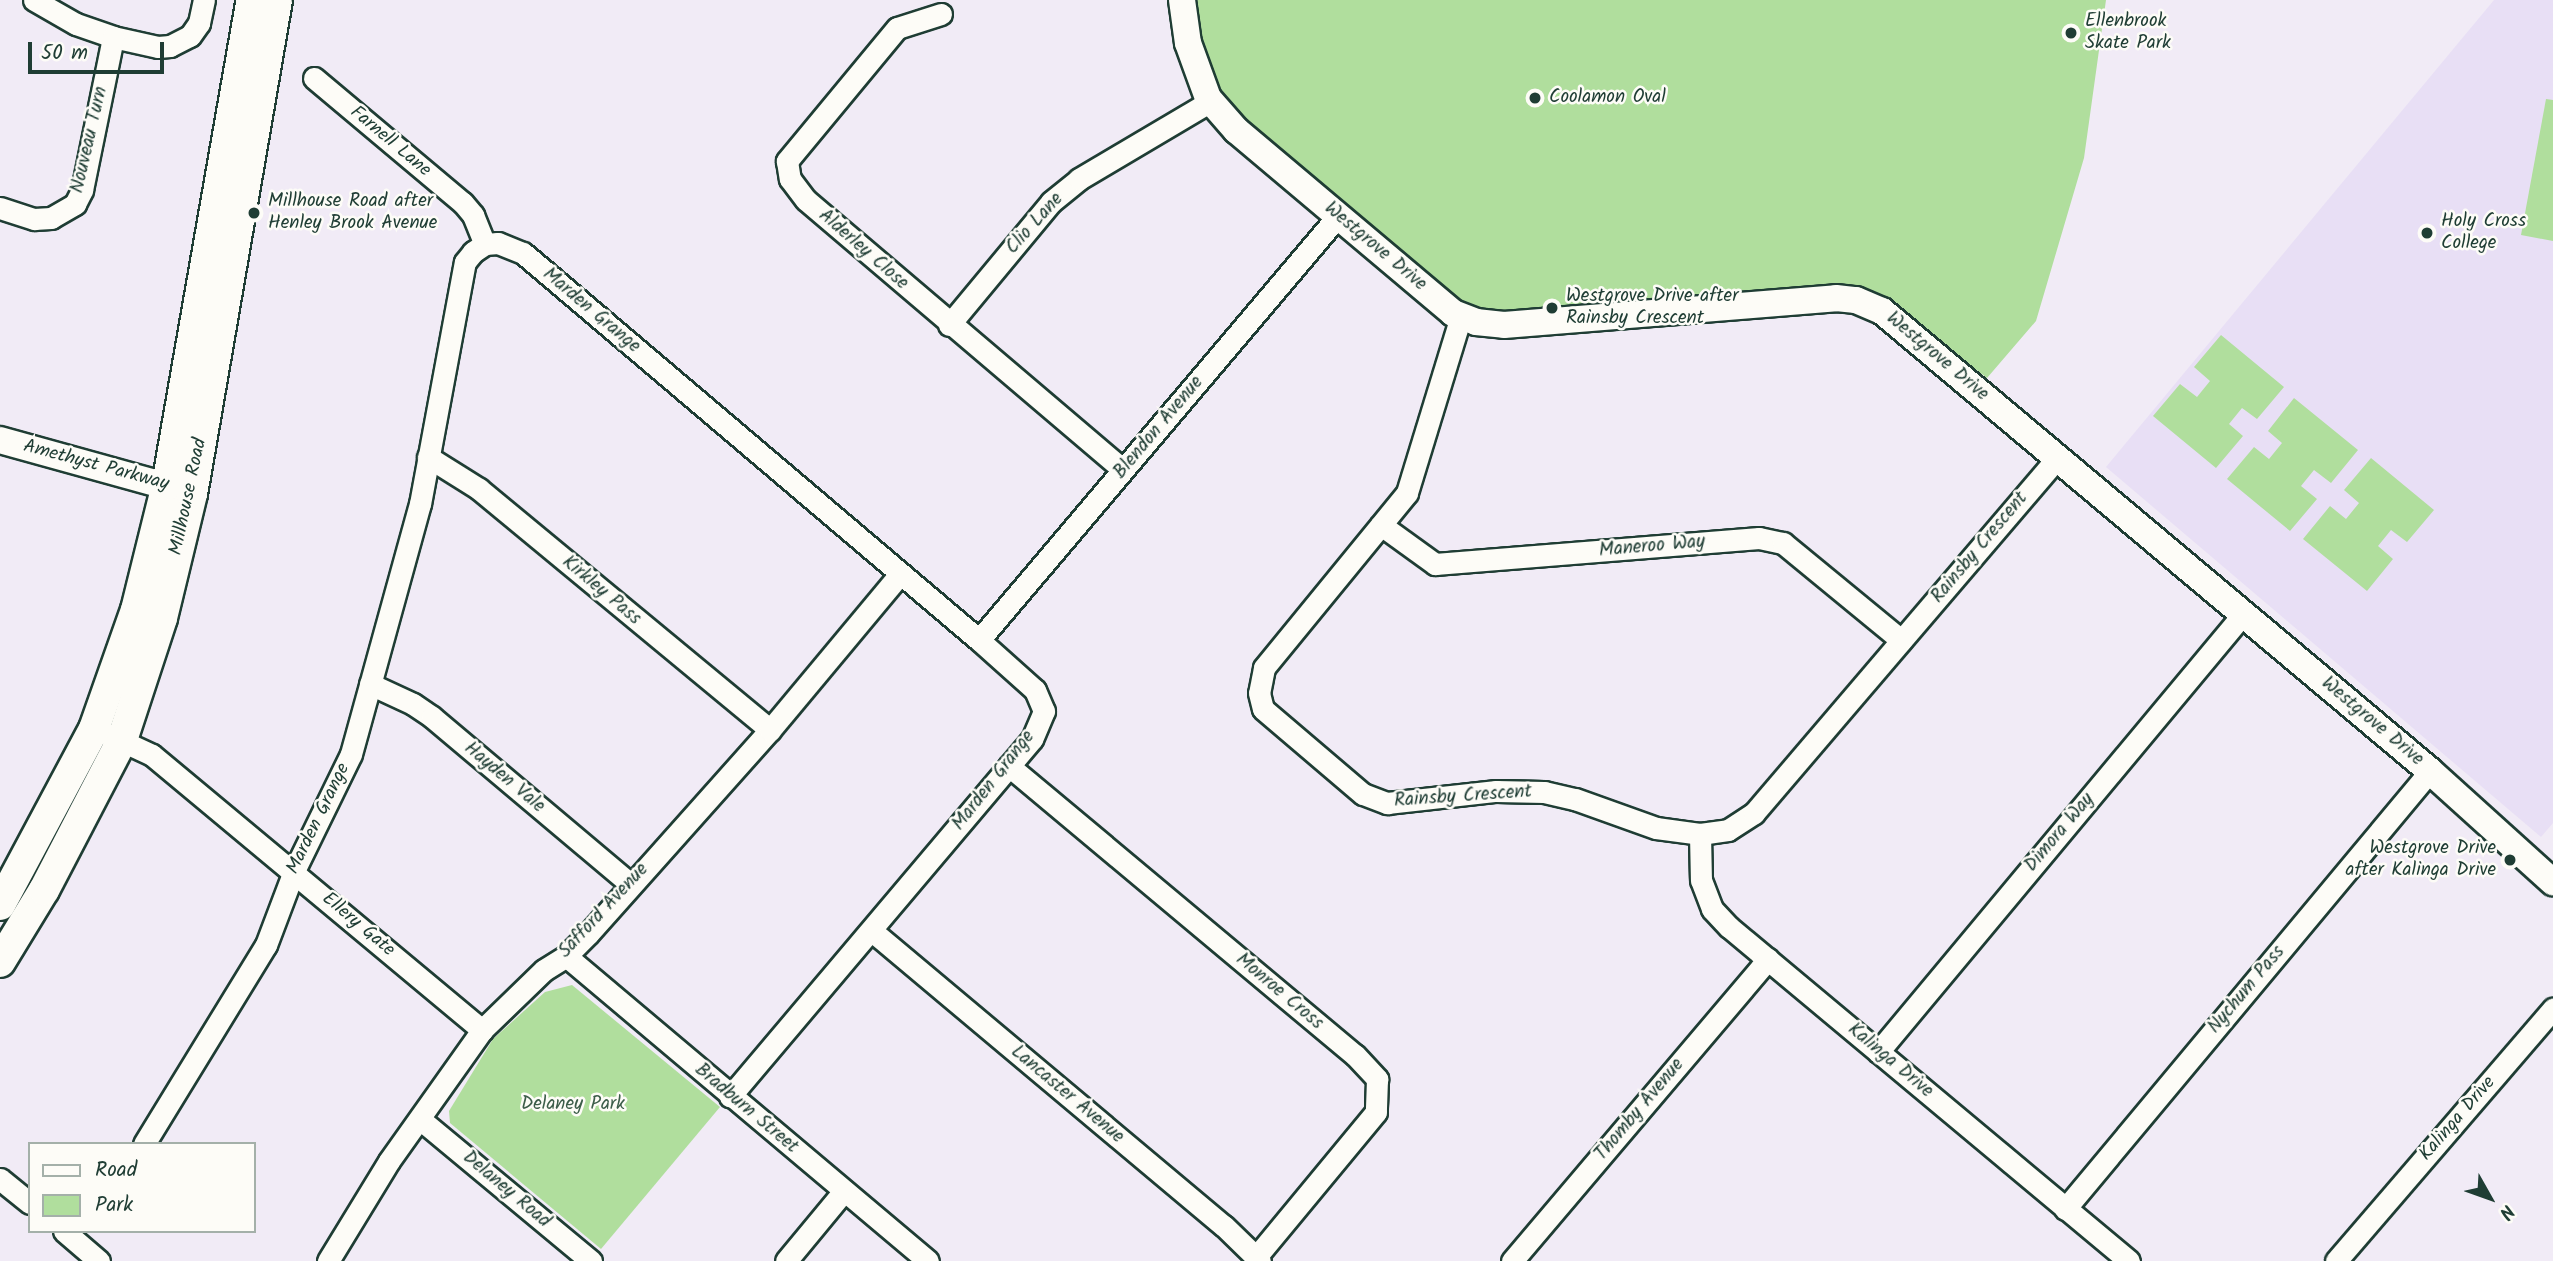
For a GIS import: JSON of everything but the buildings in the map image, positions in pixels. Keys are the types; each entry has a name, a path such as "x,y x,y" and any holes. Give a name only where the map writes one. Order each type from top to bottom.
{"main road":[{"name":"Millhouse Road","path":"0,962 44,890 122,740 162,618 252,0"},
{"name":"Millhouse Road","path":"0,905 94,729 179,489 276,0"}],"street":[{"path":"34,0 76,24 113,37 158,47 170,46 190,36 199,23 204,0"},
{"name":"Westgrove Drive","path":"1182,0 1188,43 1211,101 1236,130 1461,317 1476,323 1504,325 1836,298 1856,300 1882,311 2430,771 2553,882"},
{"name":"Alderley Close","path":"941,14 897,28 787,161 790,179 806,200 1123,470"},
{"name":"Nouveau Turn","path":"0,208 43,219 63,214 75,204 82,190 113,37"},
{"name":"Farnell Lane","path":"314,78 463,203 473,215 485,244"},
{"name":"Clio Lane","path":"950,325 1051,202 1079,179 1211,101"},
{"name":"Blendon Avenue","path":"979,640 1338,216"},
{"name":"Marden Grange","path":"145,1142 266,945 293,871 351,754 420,504 461,278 473,252 485,244 508,245 523,253 979,640 1035,690 1044,711 1032,739 730,1097"},
{"name":"Rainsby Crescent","path":"1461,317 1407,493 1264,668 1259,694 1263,709 1363,794 1387,803 1496,792 1544,792 1575,799 1656,828 1700,834 1728,830 1754,813 2057,458"},
{"name":"Amethyst Parkway","path":"0,440 179,489"},
{"name":"Kirkley Pass","path":"428,457 479,489 770,730"},
{"name":"Maneroo Way","path":"1381,525 1435,564 1759,538 1783,542 1901,640"},
{"name":"Safford Avenue","path":"328,1261 389,1161 482,1030 544,970 566,956 770,730 900,574"},
{"name":"Dimora Way","path":"1878,1052 2243,614"},
{"name":"Hayden Vale","path":"370,684 413,704 432,717 630,884"},
{"name":"Ellery Gate","path":"94,729 152,755 482,1030"},
{"name":"Monroe Cross","path":"1009,766 1355,1055 1377,1079 1376,1112 1258,1259"},
{"name":"Nychum Pass","path":"2065,1209 2430,771"},
{"name":"Kalinga Drive","path":"1700,834 1701,880 1712,909 1878,1052 2129,1261"},
{"name":"Lancaster Avenue","path":"872,931 1224,1226 1258,1259"},
{"name":"Bradburn Street","path":"566,956 730,1097 928,1261"},
{"name":"Thomby Avenue","path":"1512,1261 1768,959"},
{"name":"Kalinga Drive","path":"2336,1261 2553,1009"},
{"name":"Delaney Road","path":"421,1119 584,1259"},
{"path":"0,1179 28,1201"},
{"path":"786,1261 844,1191"},
{"path":"66,1233 89,1251"}],"shaded area":[{"name":"Holy Cross College","path":"2494,0 2553,0 2553,823 2541,837 2106,467"}],"green space":[{"path":"1195,0 2106,0 2084,158 2036,321 1987,378 1890,304 1511,317 1456,307 1249,130 1218,95 1196,25"},
{"path":"2546,99 2553,100 2553,241 2521,235"},
{"path":"2221,335 2284,387 2257,419 2242,408 2229,424 2243,436 2216,468 2153,416 2180,384 2197,397 2210,381 2194,367"},
{"path":"2294,398 2358,450 2331,483 2314,470 2301,486 2317,499 2290,531 2227,479 2254,447 2269,459 2282,443 2268,431"},
{"path":"2371,458 2434,510 2407,542 2391,530 2378,546 2393,559 2367,591 2303,539 2330,506 2346,519 2359,503 2344,490"},
{"name":"Delaney Park","path":"572,985 720,1107 601,1249 450,1123 449,1111 493,1039 545,992"}],"place":[{"name":"Ellenbrook Skate Park","path":"2071,33"},
{"name":"Coolamon Oval","path":"1535,98"},
{"name":"Millhouse Road after Henley Brook Avenue","path":"254,213"},
{"name":"Holy Cross College","path":"2427,233"},
{"name":"Westgrove Drive after Rainsby Crescent","path":"1552,308"},
{"name":"Westgrove Drive after Kalinga Drive","path":"2510,860"}]}
